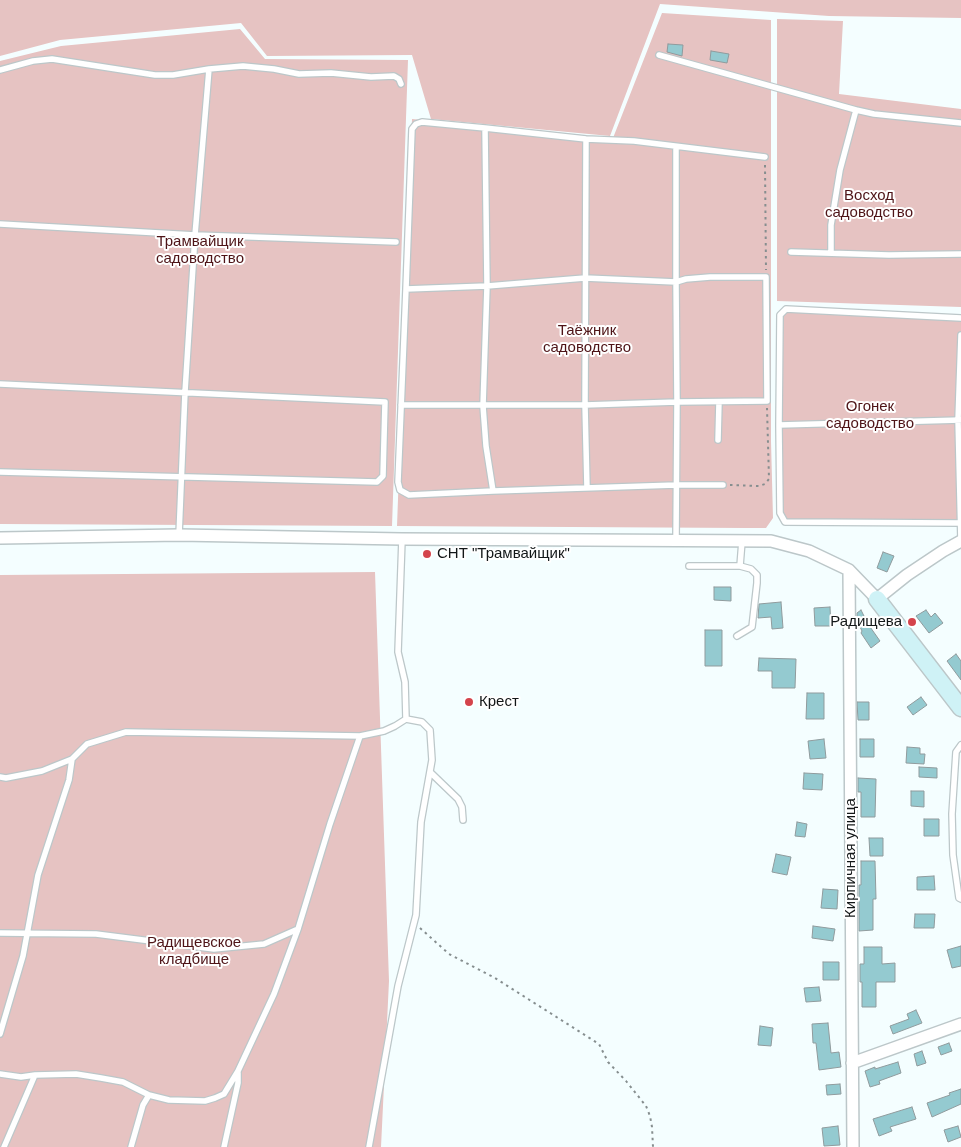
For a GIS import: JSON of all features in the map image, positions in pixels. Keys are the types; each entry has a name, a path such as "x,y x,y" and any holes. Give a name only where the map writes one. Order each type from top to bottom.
{"street":[{"path":"0,538 179,535 402,539 771,541 809,551 849,570 877,599 961,708"},
{"path":"877,599 943,550 961,541"},
{"name":"Кирпичная улица","path":"849,570 853,1147"},
{"path":"852,1063 961,1024"}],"lane":[{"path":"658,55 856,110 874,114 961,123"},
{"path":"0,70 32,61 52,59 155,75 173,75 243,66 274,68 299,74 331,73 371,77 394,76 399,79 401,84"},
{"path":"179,535 185,392 195,235 209,69"},
{"path":"831,252 831,225 840,170 856,110"},
{"path":"723,486 676,485 409,495 400,490 398,482 412,129 416,124 422,122 586,139 634,141 765,157"},
{"path":"485,128 487,286 483,406 486,446 493,491"},
{"path":"586,139 586,488"},
{"path":"676,147 676,540"},
{"path":"0,224 195,235 396,242"},
{"path":"791,252 889,255 961,254"},
{"path":"401,406 585,405 767,401 766,277 710,277 686,279 676,282 585,278 487,286 406,289"},
{"path":"961,318 786,309 780,315 779,425 780,513 785,522 961,523"},
{"path":"961,335 959,420 961,541"},
{"path":"0,384 386,402 383,476 377,482 0,472"},
{"path":"718,440 719,402"},
{"path":"779,425 959,420"},
{"path":"402,539 398,652 405,682 406,719"},
{"path":"740,566 742,541"},
{"path":"689,566 740,566 752,569 757,575 752,627 737,636"},
{"path":"0,777 6,778 42,771 72,759 87,744 126,732 360,736 384,731 406,719 422,722 430,730 432,760 421,822 416,914 398,986 369,1147"},
{"path":"0,1074 22,1077 76,1074 123,1082 149,1095 169,1100 204,1101 224,1094 238,1071 274,994 298,929 330,824 360,736"},
{"path":"961,744 956,752 952,814 953,855 959,898 961,899"},
{"path":"0,1034 23,956 38,875 69,780 72,759"},
{"path":"430,772 458,799 462,807 463,820"},
{"path":"0,932 96,934 214,949 264,944 298,929"},
{"path":"224,1147 238,1083 238,1071"},
{"path":"4,1147 35,1075"},
{"path":"130,1147 143,1105 149,1095"}],"path":[{"path":"765,157 766,277"},
{"path":"723,486 758,486 765,484 769,479 767,401"},
{"path":"414,922 449,954 495,978 599,1044 608,1062 646,1106 652,1127 653,1147"}],"green space":[{"path":"0,0 961,0 961,18 829,16 660,4 610,136 431,119 412,55 267,56 241,23 60,40 0,56"},
{"name":"Таёжник садоводство","path":"662,13 771,20 771,441 773,518 766,528 397,526 412,119 613,138"},
{"name":"Восход садоводство","path":"777,19 843,21 839,94 961,109 961,307 777,301"},
{"name":"Трамвайщик садоводство","path":"240,29 265,59 408,60 392,526 0,524 0,61 61,46"},
{"name":"Огонек садоводство","path":"786,309 961,318 961,523 785,522 780,507 780,315"},
{"name":"Радищевское кладбище","path":"375,572 389,981 381,1147 0,1147 0,575"}],"building":[{"path":"668,44 683,45 682,56 667,52"},
{"path":"711,51 729,54 727,63 710,60"},
{"path":"883,552 894,556 887,572 877,568"},
{"path":"714,587 731,587 731,601 714,600"},
{"path":"781,602 783,628 772,629 771,617 758,618 759,604"},
{"path":"830,607 831,626 815,626 814,608"},
{"path":"861,610 880,641 871,648 861,633 862,631 857,621 857,613"},
{"path":"926,610 931,617 935,613 943,623 929,633 916,616"},
{"path":"705,630 722,630 722,666 705,666"},
{"path":"956,654 961,661 961,680 947,661"},
{"path":"759,658 796,659 795,688 772,688 772,671 758,671"},
{"path":"807,693 824,693 824,719 806,719"},
{"path":"921,697 927,705 913,715 907,707"},
{"path":"857,702 869,702 869,720 858,720"},
{"path":"824,739 826,758 810,759 808,741"},
{"path":"860,739 874,739 874,757 860,757"},
{"path":"907,747 920,748 920,754 925,754 924,764 906,763"},
{"path":"919,767 937,768 937,778 919,777"},
{"path":"804,773 823,774 822,790 803,789"},
{"path":"858,778 876,779 875,817 861,817 861,792 858,792"},
{"path":"911,791 924,791 924,807 911,806"},
{"path":"924,819 939,819 939,836 924,836"},
{"path":"797,822 807,824 805,837 795,836"},
{"path":"869,838 883,838 883,856 870,856"},
{"path":"776,854 791,857 787,875 772,872"},
{"path":"861,861 875,861 876,899 873,899 873,930 859,931"},
{"path":"934,876 935,890 917,890 917,877"},
{"path":"823,889 838,890 837,909 821,908"},
{"path":"915,914 935,914 934,928 914,928"},
{"path":"813,926 835,929 833,941 812,938"},
{"path":"961,946 961,966 952,968 947,950"},
{"path":"864,947 882,947 882,964 895,963 895,982 876,982 876,1007 862,1007 860,964 864,964"},
{"path":"823,962 839,962 839,980 823,980"},
{"path":"819,987 821,1001 806,1002 804,988"},
{"path":"916,1010 922,1023 893,1034 890,1026 909,1019 907,1014"},
{"path":"828,1023 831,1053 839,1052 841,1067 819,1070 816,1043 813,1043 812,1024"},
{"path":"760,1026 773,1028 771,1046 758,1045"},
{"path":"949,1043 952,1051 941,1055 938,1047"},
{"path":"922,1051 926,1063 917,1066 914,1054"},
{"path":"898,1062 901,1073 879,1081 880,1084 870,1087 865,1071"},
{"path":"840,1084 841,1094 827,1095 826,1085"},
{"path":"961,1089 961,1104 932,1117 927,1103"},
{"path":"912,1107 916,1119 890,1127 892,1131 879,1136 873,1119"},
{"path":"838,1126 840,1145 824,1146 822,1128"},
{"path":"958,1126 961,1137 948,1142 944,1130"}],"place":[{"name":"СНТ \"Трамвайщик\"","path":"427,554"},
{"name":"Радищева","path":"912,622"},
{"name":"Крест","path":"469,702"}]}
